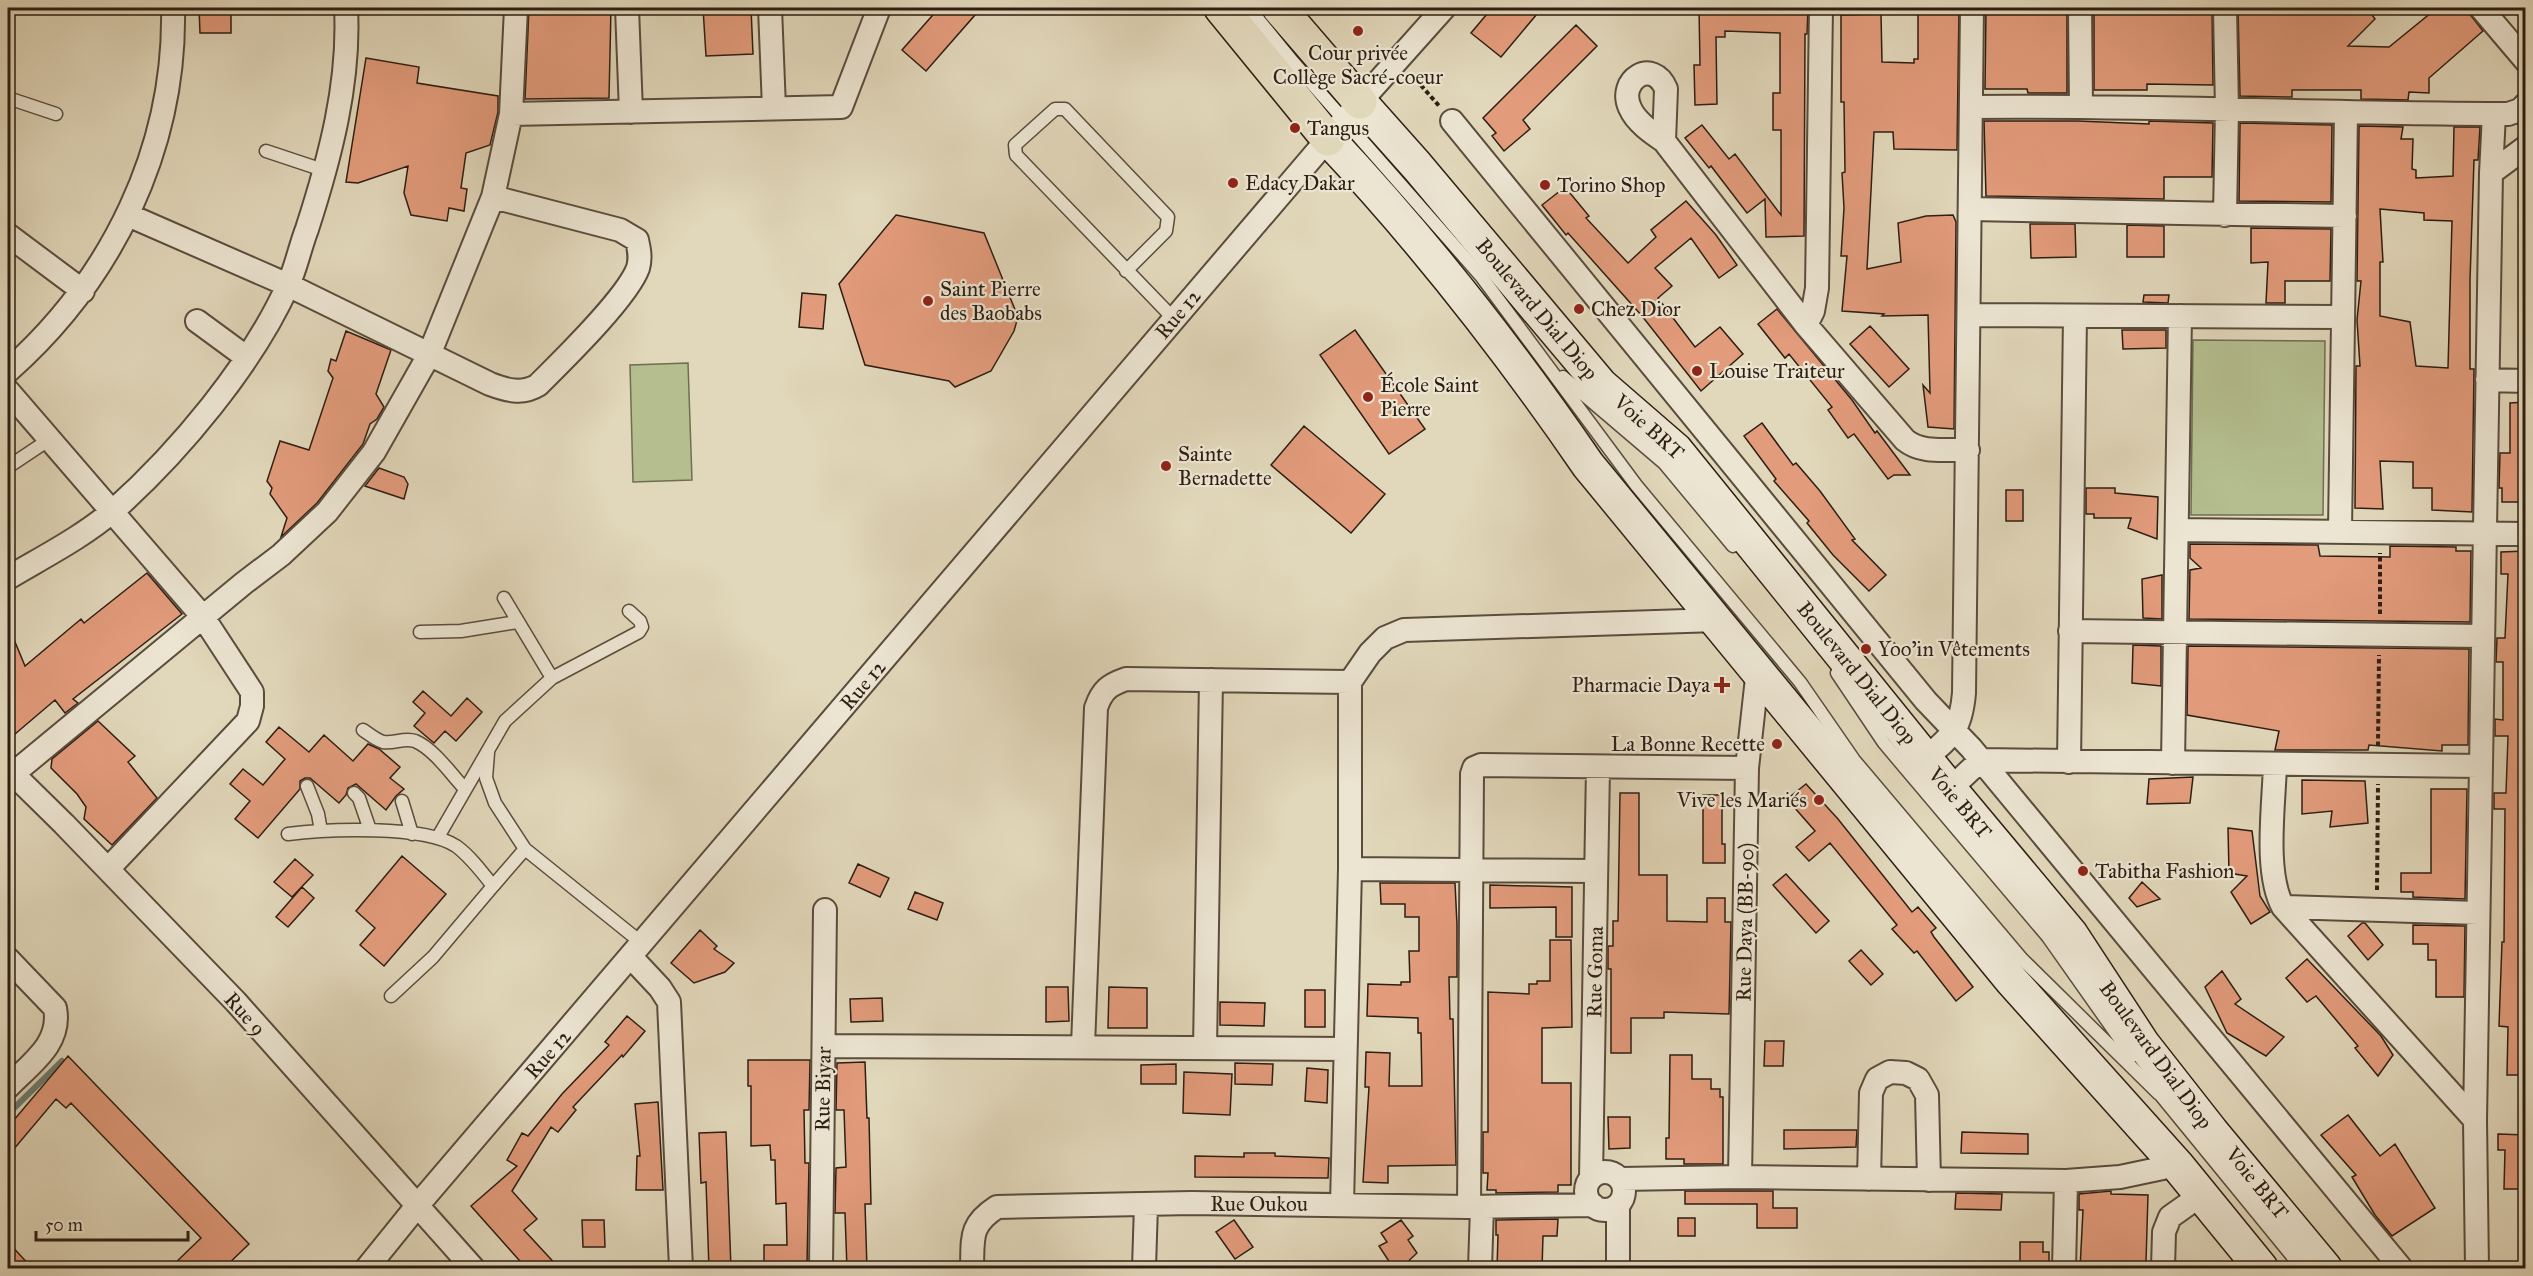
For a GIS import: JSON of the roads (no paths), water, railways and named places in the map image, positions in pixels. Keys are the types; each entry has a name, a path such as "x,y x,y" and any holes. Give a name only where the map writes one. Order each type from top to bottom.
{"main road":[{"path":"1221,8 1344,120"},
{"path":"1279,8 1344,120"}],"street":[{"path":"8,371 57,323 83,291 107,254 128,215 147,170 160,123 169,75 173,8"},
{"path":"8,578 63,545 112,511 164,461 202,419 246,357 288,285 326,171 340,110 347,23 346,8"},
{"path":"9,774 281,555 327,512 374,452 429,355 493,197 511,114 516,8"},
{"path":"627,8 631,112"},
{"path":"770,8 774,108"},
{"path":"511,114 841,107 879,8"},
{"name":"Rue 12","path":"367,1269 417,1206 1174,319 1344,120 1444,8"},
{"path":"1806,325 1813,311 1816,288 1821,8"},
{"path":"1926,758 1955,731 1963,711 1972,8"},
{"path":"2080,8 2081,106"},
{"path":"2225,8 2227,110 2225,215"},
{"path":"2481,8 2526,61"},
{"path":"1971,107 2081,106 2494,114 2514,112 2526,104"},
{"path":"2340,531 2346,112"},
{"path":"2477,1269 2475,1120 2482,636 2494,114"},
{"path":"1344,120 1381,196 1460,290 1539,393 1588,465 1758,669 2012,981 2177,1165 2261,1269"},
{"name":"Boulevard Dial Diop","path":"1344,120 1417,166 1600,385 1676,450 1950,789 2072,934 2143,1044 2325,1269"},
{"path":"1452,121 1926,701 1981,760 2401,1269"},
{"path":"1664,141 1806,325 1912,446 1926,449 1968,450"},
{"path":"2491,173 2526,147"},
{"path":"128,215 288,285 429,355 506,390 520,391 534,388 564,359 615,301 633,278 640,252 637,240 620,230 493,197"},
{"path":"1970,209 2345,216"},
{"path":"8,236 83,291"},
{"path":"1969,315 2343,317"},
{"path":"2070,762 2075,316"},
{"path":"2173,763 2180,316"},
{"path":"197,321 246,357"},
{"path":"2487,380 2526,381"},
{"path":"8,391 203,617 252,692 248,721 108,869"},
{"path":"2177,530 2526,534"},
{"path":"1342,1204 1350,870 1350,682 1370,653 1385,638 1404,630 1717,620"},
{"path":"2070,631 2482,636"},
{"name":"Rue Daya (BB-90)","path":"1740,1176 1747,768 1758,669"},
{"path":"1083,1046 1096,708 1100,695 1109,684 1126,679 1350,682"},
{"path":"1205,1048 1211,680"},
{"path":"1950,789 1981,760 2481,766"},
{"path":"2275,764 2272,873 2276,894 2283,907 2475,1120"},
{"path":"1479,1269 1471,870 1472,774 1474,768 1481,765 1747,768"},
{"name":"Rue Goma","path":"1591,1177 1598,767"},
{"name":"Rue 9","path":"9,774 108,869 236,1002 473,1269"},
{"path":"1350,870 1596,871"},
{"path":"2283,907 2478,913"},
{"name":"Rue Biyar","path":"821,1269 825,910"},
{"path":"637,950 669,1002 681,1269"},
{"path":"8,959 54,1008 57,1017 55,1033 49,1045 8,1087"},
{"path":"824,1046 1345,1049"},
{"path":"1869,1179 1871,1093 1877,1079 1890,1072 1906,1073 1918,1079 1927,1095 1929,1180"},
{"path":"1618,1205 1608,1209 1593,1206 1589,1201 1586,1188 1591,1177 1606,1171 1621,1179 1740,1176 2066,1181 2120,1176 2177,1165"},
{"path":"1618,1269 1618,1205 1624,1192 1621,1179"},
{"path":"2064,1269 2066,1181"},
{"path":"2163,1269 2164,1232 2170,1217 2200,1195"},
{"name":"Rue Oukou","path":"972,1269 973,1235 981,1218 997,1207 1342,1204 1476,1207 1593,1206"},
{"path":"1144,1269 1146,1205"}],"lane":[{"name":"Voie BRT","path":"1249,8 1481,276 1636,485 1800,682 1854,760 2022,959 2159,1094"},
{"path":"8,98 56,114"},
{"path":"1126,271 1166,231 1168,217 1065,109 1055,109 1015,145 1016,155 1126,271 1174,319"},
{"path":"266,151 326,171"},
{"name":"Voie BRT","path":"1548,364 1664,464 1740,555"},
{"path":"8,467 50,439"},
{"path":"504,598 552,678"},
{"path":"438,837 505,721 552,678 639,632 642,627 640,621 629,611"},
{"path":"420,632 460,631 517,622"},
{"name":"Voie BRT","path":"1830,664 1884,742 2048,938 2159,1094 2301,1269"},
{"path":"363,730 381,742 406,739 416,742 431,753 465,789"},
{"path":"489,749 486,778 495,803 525,849 637,950"},
{"path":"307,786 318,814 321,831"},
{"path":"354,793 359,798 370,830"},
{"path":"402,801 412,834"},
{"path":"288,834 370,830 438,837 457,847 493,886"},
{"path":"391,996 433,957 525,849"}],"waterway":[{"path":"8,1114 62,1061"}],"place":[{"name":"Cour privée Collège Sacré-coeur","path":"1358,31"},
{"name":"Tangus","path":"1295,128"},
{"name":"Edacy Dakar","path":"1233,183"},
{"name":"Torino Shop","path":"1545,185"},
{"name":"Saint Pierre des Baobabs","path":"928,301"},
{"name":"Chez Dior","path":"1579,309"},
{"name":"Louise Traiteur","path":"1697,371"},
{"name":"École Saint Pierre","path":"1368,397"},
{"name":"Sainte Bernadette","path":"1166,466"},
{"name":"Yoo'in Vêtements","path":"1866,649"},
{"name":"Pharmacie Daya","path":"1722,685"},
{"name":"La Bonne Recette","path":"1777,744"},
{"name":"Vive les Mariés","path":"1819,800"},
{"name":"Tabitha Fashion","path":"2083,871"}]}
